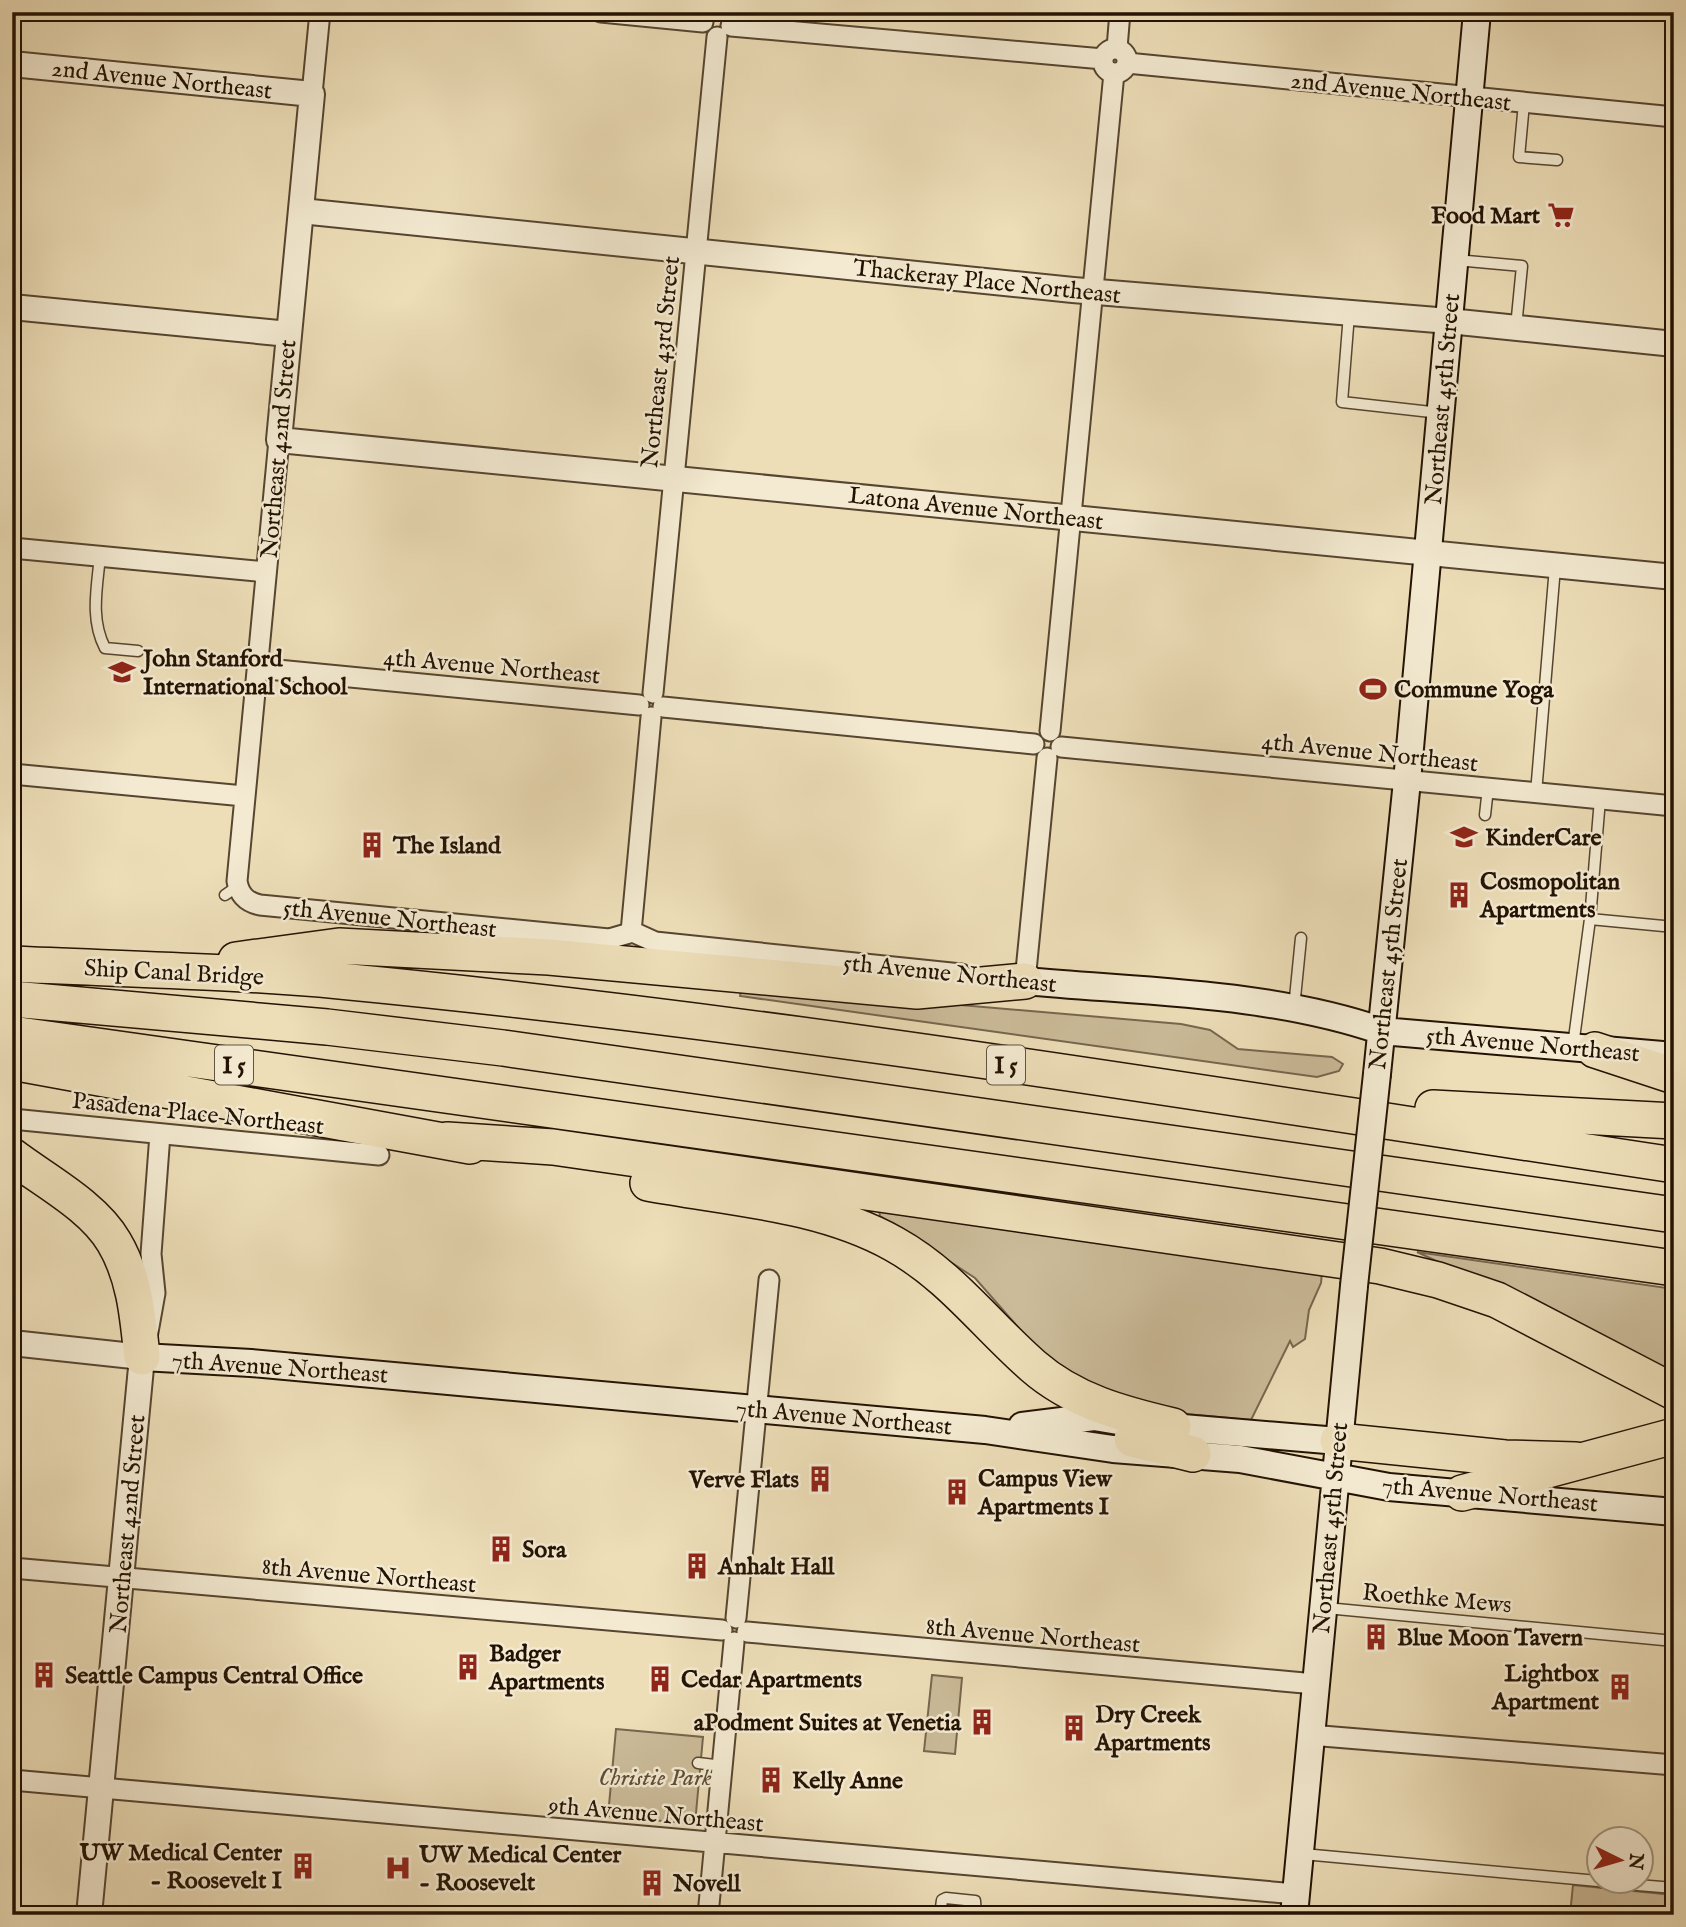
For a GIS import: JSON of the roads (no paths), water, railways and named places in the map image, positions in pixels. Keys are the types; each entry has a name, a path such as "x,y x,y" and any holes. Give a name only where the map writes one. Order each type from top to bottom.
{"highway":[{"path":"160,970 339,946 549,957 917,992 1025,981"},
{"name":"Ship Canal Bridge","path":"12,964 336,981 818,1038 1205,1094"},
{"path":"12,999 327,1027 503,1048 1674,1215"},
{"name":"I 5","path":"12,1034 1674,1268"},
{"path":"1584,1049 1674,1076"},
{"path":"12,1062 447,1140 548,1166 823,1215 894,1244 931,1267 1033,1366 1051,1392 1083,1417 1114,1433 1193,1454"},
{"path":"1205,1094 1674,1121"},
{"name":"I 5","path":"1205,1094 1674,1165"},
{"path":"447,1140 553,1147 1380,1266 1438,1280 1497,1300 1674,1392"},
{"path":"12,1156 75,1203 114,1242 132,1285 142,1357"},
{"path":"1033,1366 1096,1404 1173,1426"},
{"path":"1338,1441 1505,1458 1576,1460"},
{"path":"1462,1493 1576,1460 1657,1441"}],"main road":[{"name":"Northeast 45th Street","path":"1295,1905 1334,1476 1407,780 1477,12"},
{"name":"5th Avenue Northeast","path":"1025,981 1294,1009 1341,1017 1382,1031 1674,1055"},
{"name":"7th Avenue Northeast","path":"142,1357 251,1363 985,1430 1113,1449 1262,1462 1389,1487 1674,1512"},
{"path":"985,1430 1083,1417 1338,1441"}],"street":[{"name":"Northeast 42nd Street","path":"232,891 257,668 320,12"},
{"path":"601,12 706,17 707,33 725,25"},
{"path":"1025,981 1120,12"},
{"name":"2nd Avenue Northeast","path":"725,25 1674,117"},
{"name":"Northeast 43rd Street","path":"631,932 672,479 696,252 725,25"},
{"name":"2nd Avenue Northeast","path":"12,64 312,94"},
{"name":"Thackeray Place Northeast","path":"301,211 1092,292 1449,321 1674,344"},
{"path":"12,307 289,334"},
{"name":"Latona Avenue Northeast","path":"279,440 1674,577"},
{"path":"12,548 266,572"},
{"name":"4th Avenue Northeast","path":"257,668 1674,806"},
{"path":"12,774 244,796"},
{"name":"5th Avenue Northeast","path":"232,891 260,905 609,939 631,932 654,942 1025,981"},
{"name":"Pasadena Place Northeast","path":"12,1119 379,1155"},
{"name":"Northeast 42nd Street","path":"89,1915 142,1357 153,1316 155,1293 151,1254 160,1134"},
{"path":"708,1915 769,1280"},
{"name":"7th Avenue Northeast","path":"12,1343 142,1357"},
{"name":"8th Avenue Northeast","path":"12,1568 1315,1685"},
{"path":"1310,1735 1674,1765"},
{"name":"9th Avenue Northeast","path":"12,1780 714,1844 1295,1905"}],"lane":[{"path":"1524,103 1519,157 1556,160"},
{"path":"1454,260 1522,266 1516,328"},
{"path":"1349,313 1342,402 1441,413"},
{"path":"100,556 95,607 97,633 105,648 138,651"},
{"path":"1536,793 1556,565"},
{"path":"1485,815 1488,788"},
{"path":"1584,1049 1590,919 1600,799"},
{"path":"1590,919 1674,927"},
{"path":"1294,1009 1301,938"},
{"name":"Roethke Mews","path":"1322,1608 1674,1641"},
{"path":"698,1763 723,1766"},
{"path":"1299,1854 1584,1880"},
{"path":"1654,1886 1674,1888"},
{"path":"940,1915 942,1900 946,1898 975,1901 976,1915"}],"place":[{"name":"Food Mart","path":"1561,215"},
{"name":"John Stanford International School","path":"122,672"},
{"name":"Commune Yoga","path":"1373,689"},
{"name":"KinderCare","path":"1464,837"},
{"name":"The Island","path":"372,845"},
{"name":"Cosmopolitan Apartments","path":"1459,895"},
{"name":"Verve Flats","path":"820,1479"},
{"name":"Campus View Apartments I","path":"957,1492"},
{"name":"Sora","path":"501,1549"},
{"name":"Anhalt Hall","path":"697,1566"},
{"name":"Blue Moon Tavern","path":"1376,1637"},
{"name":"Badger Apartments","path":"468,1667"},
{"name":"Seattle Campus Central Office","path":"44,1675"},
{"name":"Cedar Apartments","path":"660,1679"},
{"name":"Lightbox Apartment","path":"1620,1687"},
{"name":"aPodment Suites at Venetia","path":"982,1722"},
{"name":"Dry Creek Apartments","path":"1074,1728"},
{"name":"Kelly Anne","path":"771,1780"},
{"name":"UW Medical Center - Roosevelt I","path":"303,1866"},
{"name":"UW Medical Center - Roosevelt","path":"398,1868"},
{"name":"Novell","path":"652,1883"}],"park label":[{"name":"Christie Park","path":"655,1777"}]}
